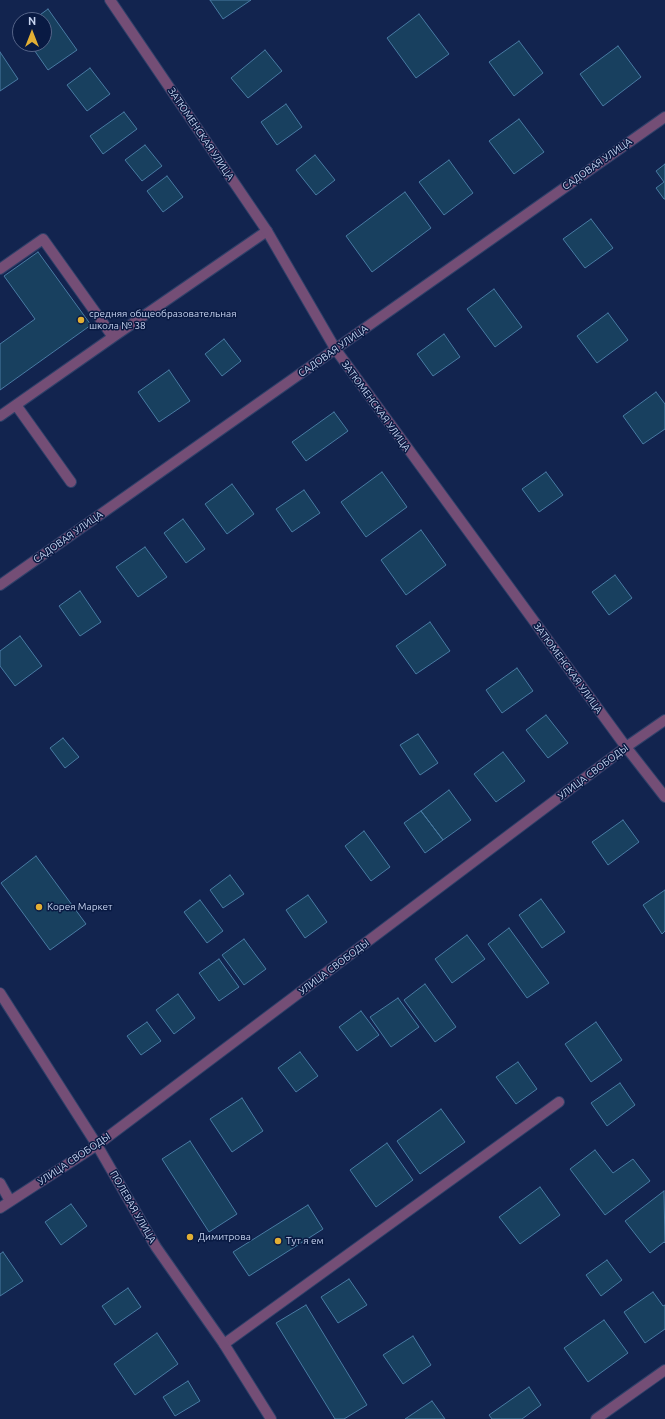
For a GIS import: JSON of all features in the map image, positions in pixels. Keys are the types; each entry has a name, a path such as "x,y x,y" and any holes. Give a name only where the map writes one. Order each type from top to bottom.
{"street":[{"name":"ЗАТЮМЕНСКАЯ УЛИЦА","path":"110,0 268,231 336,350 626,747 665,797"},
{"name":"САДОВАЯ УЛИЦА","path":"0,585 665,117"},
{"path":"0,416 112,337 268,231"},
{"path":"0,269 43,239 112,337"},
{"path":"16,405 72,482"},
{"name":"УЛИЦА СВОБОДЫ","path":"0,1208 97,1145 626,747 665,720"},
{"name":"ПОЛЕВАЯ УЛИЦА","path":"0,993 97,1145 156,1247 224,1344 271,1419"},
{"path":"224,1344 559,1102"},
{"path":"0,1183 10,1201"},
{"path":"596,1419 665,1370"}],"building":[{"path":"210,0 251,0 223,19"},
{"path":"419,14 449,54 416,78 387,38"},
{"path":"52,15 77,50 48,70 36,52 52,52"},
{"path":"519,41 543,73 514,96 489,62"},
{"path":"618,46 641,77 603,106 580,74"},
{"path":"265,50 282,71 248,98 231,78"},
{"path":"0,52 18,79 0,91"},
{"path":"90,68 110,94 87,111 67,85"},
{"path":"286,104 302,127 277,145 261,122"},
{"path":"124,112 137,129 103,154 90,136"},
{"path":"519,119 544,152 514,174 489,141"},
{"path":"145,145 162,166 142,181 125,160"},
{"path":"315,155 335,180 316,195 296,170"},
{"path":"449,160 473,193 444,215 419,182"},
{"path":"665,164 664,199 656,188 664,182 656,171"},
{"path":"167,176 183,197 163,212 147,191"},
{"path":"405,192 431,228 372,272 346,236"},
{"path":"591,219 613,248 585,268 563,239"},
{"path":"38,252 91,325 0,390 0,344 35,319 4,276"},
{"path":"494,289 522,327 495,347 467,309"},
{"path":"608,313 628,340 597,363 577,336"},
{"path":"444,334 460,357 433,376 417,354"},
{"path":"224,339 241,361 222,376 205,354"},
{"path":"169,370 190,401 159,422 138,392"},
{"path":"656,392 665,404 665,429 643,444 623,416"},
{"path":"334,412 348,431 306,461 292,442"},
{"path":"382,472 407,507 366,537 341,502"},
{"path":"546,472 563,495 539,512 522,489"},
{"path":"232,484 254,514 227,534 205,504"},
{"path":"304,490 320,513 292,532 276,509"},
{"path":"183,519 205,549 186,563 164,533"},
{"path":"421,530 446,565 406,595 381,560"},
{"path":"145,547 167,577 138,597 116,567"},
{"path":"615,575 632,598 609,615 592,592"},
{"path":"80,591 101,622 80,636 59,606"},
{"path":"430,622 450,651 416,674 396,646"},
{"path":"20,636 42,666 15,686 0,666 0,651"},
{"path":"517,668 533,691 502,713 486,690"},
{"path":"546,715 568,743 548,758 526,730"},
{"path":"418,734 438,763 420,775 400,745"},
{"path":"63,738 79,757 65,768 50,748"},
{"path":"503,752 525,781 496,802 474,774"},
{"path":"449,790 471,820 443,840 421,811"},
{"path":"421,811 443,840 425,853 404,823"},
{"path":"623,820 639,842 608,865 592,842"},
{"path":"364,831 390,867 371,881 345,846"},
{"path":"36,856 86,924 50,950 1,883"},
{"path":"230,875 244,894 223,908 210,890"},
{"path":"665,890 665,931 662,934 643,905"},
{"path":"308,895 327,922 305,938 286,910"},
{"path":"541,899 565,932 542,948 519,915"},
{"path":"200,900 223,931 207,943 184,912"},
{"path":"509,928 549,983 527,998 488,944"},
{"path":"467,935 485,959 452,983 435,959"},
{"path":"244,939 266,969 244,985 222,955"},
{"path":"219,959 239,987 219,1001 199,973"},
{"path":"425,984 456,1027 435,1042 404,1000"},
{"path":"178,994 195,1018 174,1034 156,1010"},
{"path":"398,998 419,1027 391,1047 370,1017"},
{"path":"361,1011 379,1035 357,1051 339,1027"},
{"path":"147,1022 161,1041 141,1055 127,1036"},
{"path":"596,1022 622,1060 591,1082 565,1044"},
{"path":"300,1052 318,1076 296,1092 278,1068"},
{"path":"518,1062 537,1089 516,1104 496,1077"},
{"path":"620,1083 635,1105 607,1126 591,1103"},
{"path":"242,1098 263,1131 232,1152 210,1119"},
{"path":"441,1109 465,1142 420,1174 397,1141"},
{"path":"190,1141 237,1214 209,1232 162,1159"},
{"path":"387,1143 413,1180 376,1207 350,1170"},
{"path":"595,1150 613,1173 633,1159 650,1181 605,1215 570,1169"},
{"path":"540,1187 560,1215 520,1244 499,1217"},
{"path":"664,1191 665,1243 664,1242 650,1253 625,1221"},
{"path":"71,1204 87,1226 61,1245 45,1222"},
{"name":"Тут я ем","path":"308,1205 323,1229 249,1276 233,1252"},
{"path":"3,1252 23,1281 0,1296 0,1254"},
{"path":"607,1260 622,1280 601,1296 586,1275"},
{"path":"349,1279 367,1305 338,1323 321,1297"},
{"path":"128,1288 141,1307 115,1325 102,1306"},
{"path":"653,1292 663,1306 665,1305 665,1329 645,1343 624,1312"},
{"path":"306,1305 367,1405 344,1419 335,1419 276,1323"},
{"path":"604,1320 628,1353 588,1382 564,1348"},
{"path":"157,1333 178,1364 135,1395 114,1364"},
{"path":"413,1336 431,1365 403,1384 383,1355"},
{"path":"188,1381 200,1401 175,1416 163,1397"},
{"path":"529,1387 541,1405 522,1419 492,1419 489,1415"},
{"path":"432,1401 445,1419 405,1419"}],"place":[{"name":"средняя общеобразовательная школа № 38","path":"81,320"},
{"name":"Корея Маркет","path":"39,907"},
{"name":"Димитрова","path":"190,1237"},
{"name":"Тут я ем","path":"278,1241"}]}
